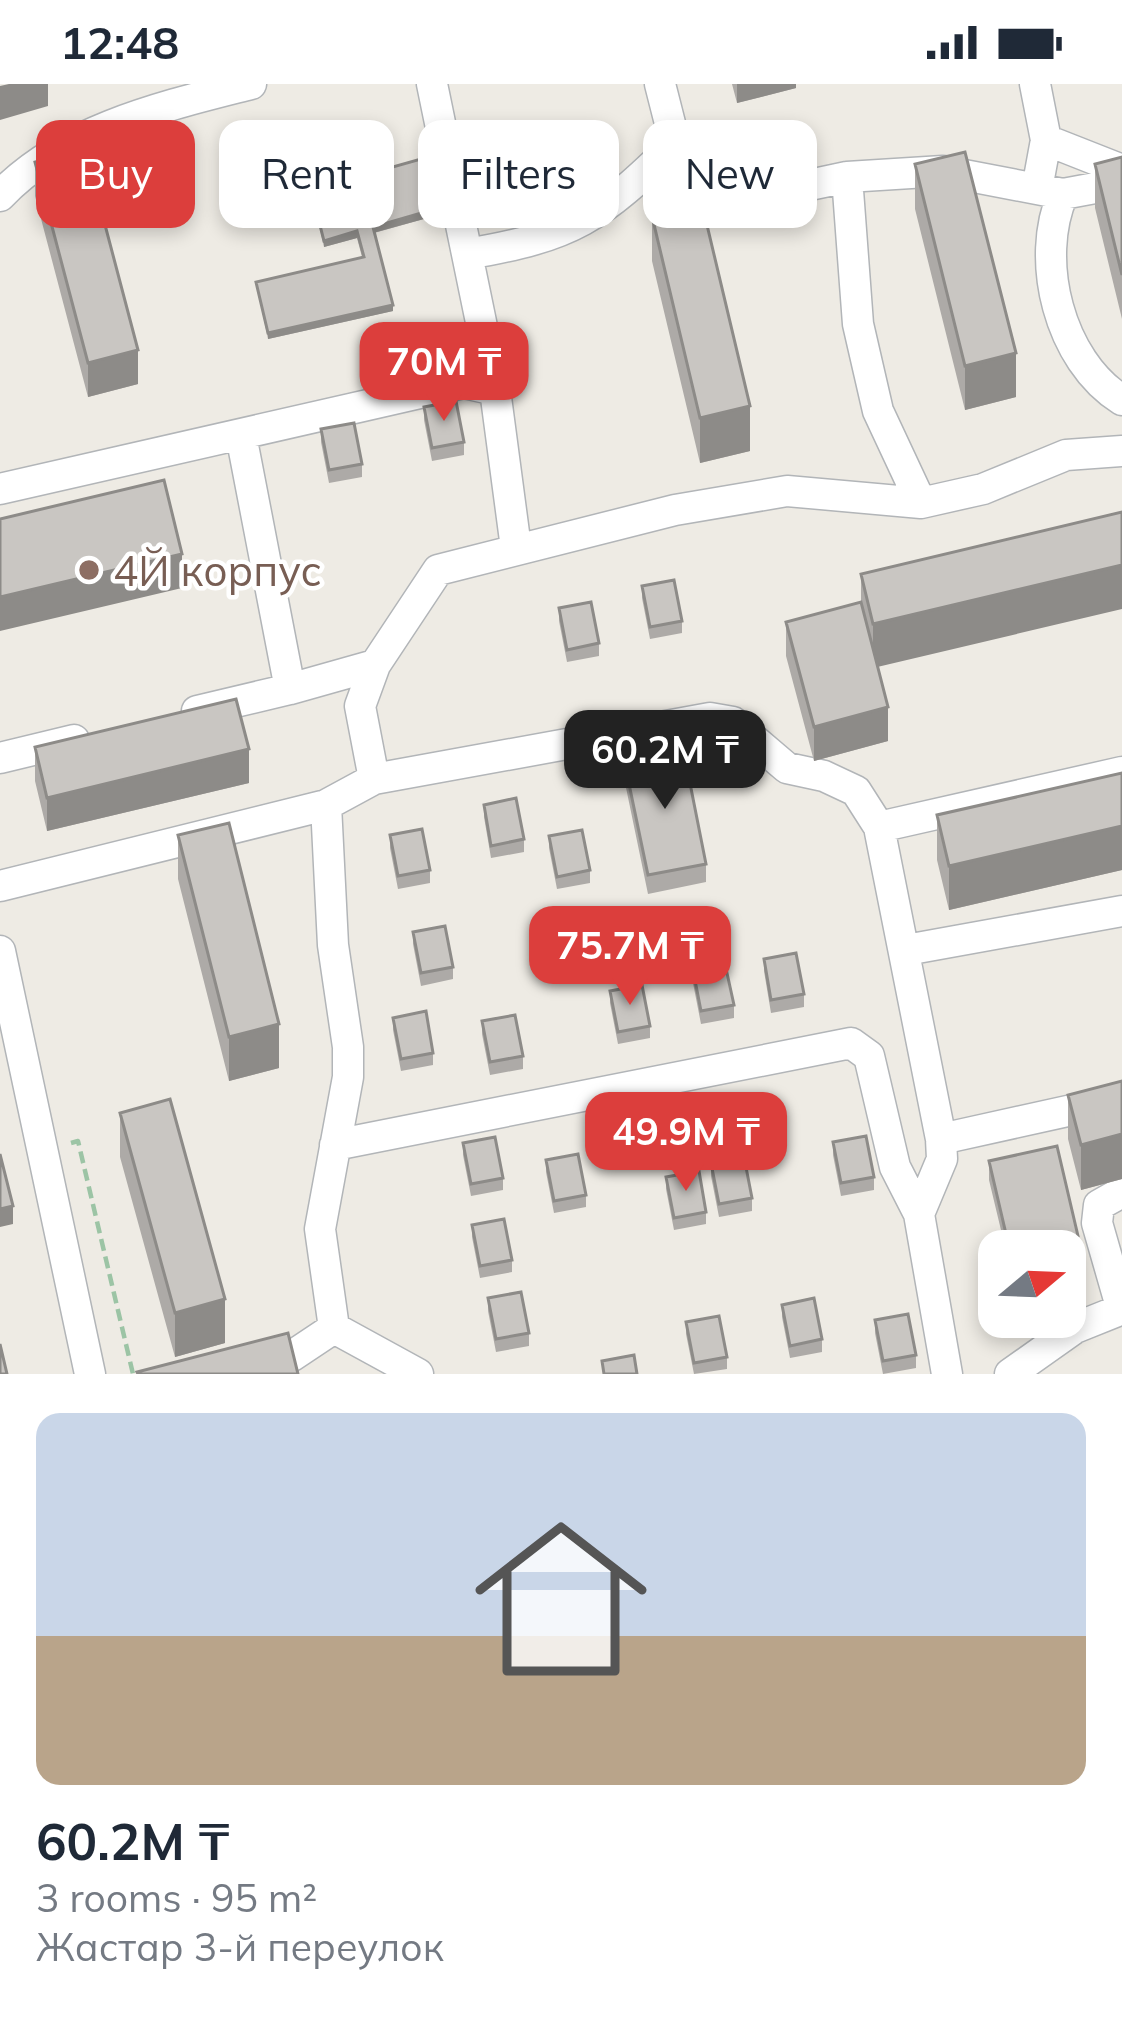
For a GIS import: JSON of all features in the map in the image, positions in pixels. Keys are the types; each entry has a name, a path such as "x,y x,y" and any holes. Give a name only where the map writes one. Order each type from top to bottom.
{"street":[{"path":"0,196 23,172 144,111 251,84"},
{"path":"433,84 495,391 516,548"},
{"path":"660,84 669,120"},
{"path":"1035,84 1050,192 1048,257 1060,301 1076,352 1104,388 1122,400"},
{"path":"1046,140 1122,170"},
{"path":"817,183 944,171 1050,192 1122,183"},
{"path":"467,254 534,243 577,228 643,175"},
{"path":"847,177 858,324 878,411 920,503"},
{"path":"0,489 464,382 495,391"},
{"path":"241,435 290,689"},
{"path":"374,779 360,706 375,664 438,570 675,510 787,491 920,503 983,489 1066,455 1122,451"},
{"path":"156,721 375,664"},
{"path":"0,886 326,805 374,779 710,718 733,722 787,768 856,790 879,827 941,1139 942,1160 919,1214"},
{"path":"0,758 112,731"},
{"path":"879,827 1122,772"},
{"path":"326,805 333,945 348,1047 320,1229 334,1328"},
{"path":"906,950 1122,911"},
{"path":"1,960 15,1106 40,1150 91,1374"},
{"path":"335,1145 851,1043 869,1057 895,1167 919,1214 947,1374"},
{"path":"941,1139 1122,1100"},
{"path":"1010,1374 1075,1328 1121,1310 1097,1222 1099,1205 1122,1192"},
{"path":"213,1374 292,1356 334,1328"},
{"path":"334,1328 418,1374"}],"path":[{"path":"40,1150 78,1142 133,1374"}],"building":[{"path":"965,152 1016,353 965,366 915,164"},
{"path":"1122,157 1122,275 1095,164"},
{"path":"418,160 418,214 394,221 394,167"},
{"path":"52,228 106,228 138,350 88,363"},
{"path":"321,228 373,228 393,305 268,333 256,282 364,257 357,231 324,241"},
{"path":"655,228 708,228 750,406 700,418"},
{"path":"456,401 464,442 432,448 424,407"},
{"path":"354,423 362,464 329,470 321,429"},
{"path":"164,480 182,554 0,597 0,519"},
{"path":"1122,512 1122,565 873,624 861,574"},
{"path":"674,580 682,621 650,627 642,586"},
{"path":"591,602 599,643 567,650 559,608"},
{"path":"861,602 888,707 814,727 786,622"},
{"path":"236,699 249,749 47,798 35,747"},
{"path":"683,748 706,864 648,875 624,760"},
{"path":"1122,773 1122,826 949,866 937,815"},
{"path":"516,798 524,839 491,846 484,805"},
{"path":"229,823 279,1024 229,1037 178,835"},
{"path":"422,829 430,870 398,876 390,835"},
{"path":"582,830 590,870 557,877 549,836"},
{"path":"445,926 453,967 421,973 413,932"},
{"path":"796,953 804,994 771,1000 764,959"},
{"path":"725,964 734,1005 701,1011 693,970"},
{"path":"642,985 650,1026 618,1032 610,991"},
{"path":"426,1011 433,1053 401,1059 393,1018"},
{"path":"515,1015 523,1056 490,1062 482,1021"},
{"path":"1122,1081 1122,1134 1081,1145 1068,1095"},
{"path":"170,1099 225,1299 175,1313 120,1113"},
{"path":"866,1136 874,1177 841,1183 833,1142"},
{"path":"495,1137 503,1178 471,1184 463,1143"},
{"path":"1057,1146 1077,1230 1005,1230 989,1161"},
{"path":"0,1154 13,1206 0,1209"},
{"path":"578,1154 586,1195 554,1201 546,1160"},
{"path":"744,1157 752,1198 719,1204 711,1163"},
{"path":"699,1171 706,1212 674,1218 666,1177"},
{"path":"504,1219 512,1260 480,1266 472,1225"},
{"path":"521,1292 529,1333 496,1339 488,1298"},
{"path":"814,1298 822,1339 790,1346 782,1305"},
{"path":"908,1314 916,1355 883,1361 875,1320"},
{"path":"719,1316 727,1357 694,1363 686,1322"},
{"path":"288,1333 298,1374 137,1372"},
{"path":"0,1344 7,1374 0,1374"},
{"path":"634,1355 637,1374 604,1374 602,1361"}],"place":[{"name":"4Й корпус","path":"89,570"}]}
